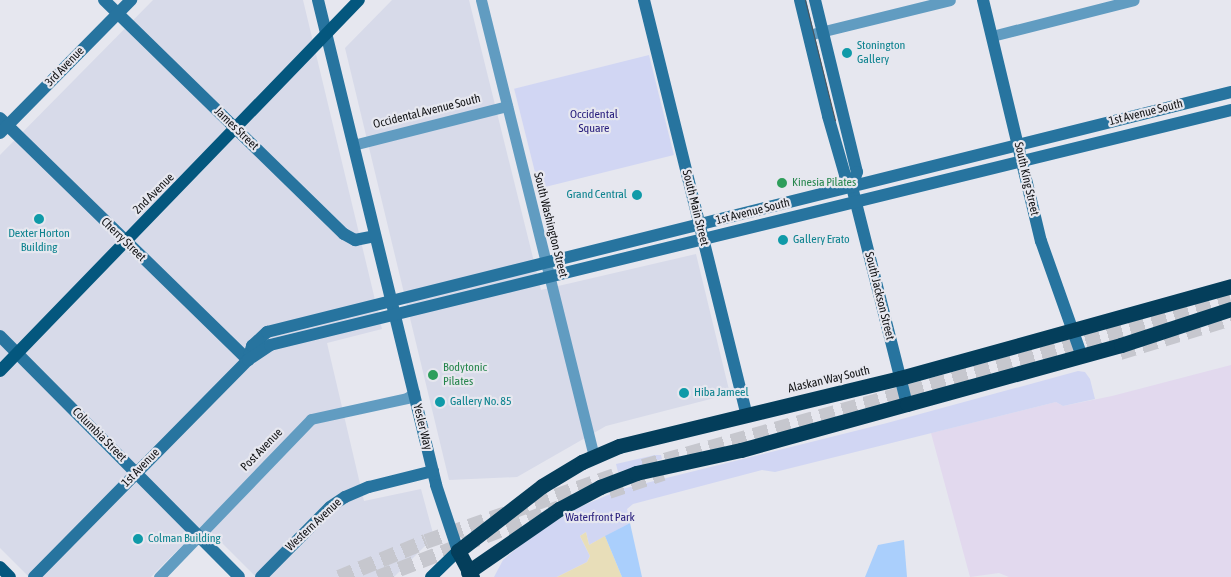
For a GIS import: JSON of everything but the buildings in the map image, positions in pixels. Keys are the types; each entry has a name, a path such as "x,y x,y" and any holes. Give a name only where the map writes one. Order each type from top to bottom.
{"highway":[{"name":"Alaskan Way South","path":"458,551 542,486 594,457 660,434 900,378 1070,330 1155,309 1231,286"},
{"path":"458,551 468,576 546,517 600,487 636,473 716,455 907,404 1231,309"}],"main road":[{"name":"James Street","path":"104,0 344,234 355,240 375,236"},
{"name":"3rd Avenue","path":"2,126 131,0"},
{"name":"Yesler Way","path":"318,0 433,471 449,532 458,551"},
{"name":"2nd Avenue","path":"0,371 359,0"},
{"name":"South Main Street","path":"644,0 747,415"},
{"name":"South Jackson Street","path":"800,0 832,130 856,201 907,404"},
{"name":"South Jackson Street","path":"816,0 857,172 852,187"},
{"name":"South King Street","path":"983,0 1041,241 1070,330 1081,354"},
{"name":"1st Avenue South","path":"391,301 1231,92"},
{"name":"1st Avenue South","path":"394,314 1231,110"},
{"name":"Cherry Street","path":"2,126 248,360"},
{"name":"1st Avenue","path":"248,360 252,346 267,332 391,301"},
{"name":"1st Avenue","path":"34,577 248,360 270,345 394,314"},
{"name":"Columbia Street","path":"0,336 239,577"},
{"name":"Western Avenue","path":"261,577 345,497 355,491 433,471"},
{"path":"431,577 458,551"},
{"path":"0,567 10,577"}],"street":[{"name":"South Washington Street","path":"481,0 594,457"},
{"path":"808,35 950,0"},
{"path":"992,36 1134,0"},
{"name":"Occidental Avenue South","path":"353,145 507,106"},
{"name":"Post Avenue","path":"159,577 311,419 407,398 414,393"}],"shaded area":[{"path":"153,0 303,0 382,329 327,343 364,501 421,489 434,537 394,577 256,577 203,524 151,577 29,577 0,548 0,155"},
{"path":"392,0 469,0 541,290 696,254 730,394 606,426 517,477 449,480 345,48"},
{"path":"1231,365 1231,577 1009,577 999,573 970,577 931,433 1056,402 1063,406 1112,396"}],"green space":[{"name":"Occidental Square","path":"649,55 674,155 539,189 514,89"},
{"name":"Waterfront Park","path":"1078,371 1085,372 1090,379 1095,399 1063,406 1056,402 775,472 762,470 633,504 627,509 630,523 589,545 586,532 580,536 590,556 587,562 557,577 494,577 503,560 529,538 575,509 622,489 887,423"},
{"path":"661,455 662,459 618,472 616,464"}],"sand":[{"path":"586,532 589,545 605,536 622,577 557,577 587,562 590,556 580,536"}],"water":[{"path":"630,523 642,577 622,577 605,536"},
{"path":"904,540 907,577 865,577 878,545"}],"tunnel":[{"path":"643,466 1231,301"},
{"path":"1120,352 1231,318"},
{"path":"609,491 663,473"},
{"path":"339,577 426,541 614,475"},
{"path":"378,577 559,507"}],"tram line":[{"path":"805,0 835,120"}],"place":[{"name":"Stonington Gallery","path":"847,53"},
{"name":"Kinesia Pilates","path":"782,183"},
{"name":"Grand Central","path":"637,195"},
{"name":"Dexter Horton Building","path":"39,219"},
{"name":"Gallery Erato","path":"783,240"},
{"name":"Bodytonic Pilates","path":"433,375"},
{"name":"Hiba Jameel","path":"684,393"},
{"name":"Gallery No. 85","path":"440,402"},
{"name":"Colman Building","path":"138,539"}]}
